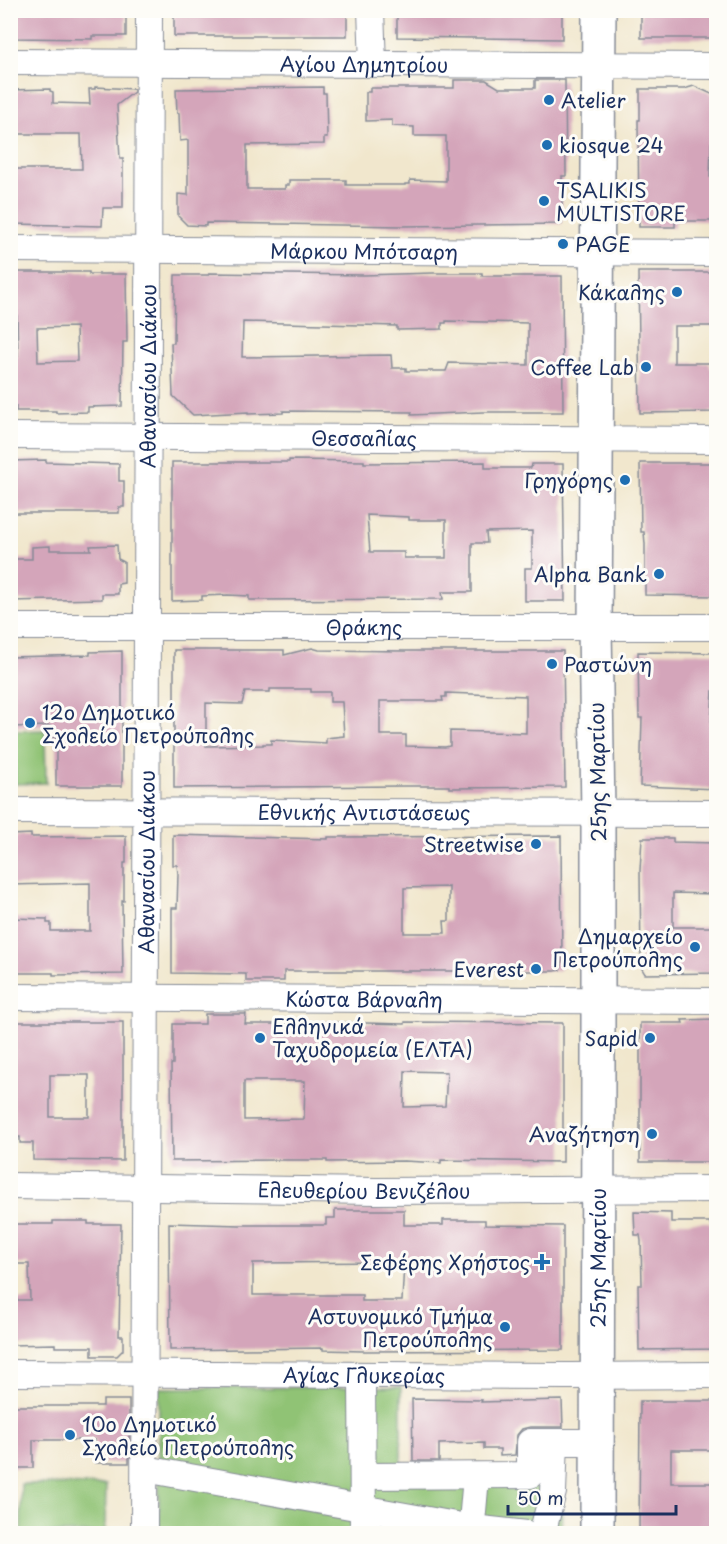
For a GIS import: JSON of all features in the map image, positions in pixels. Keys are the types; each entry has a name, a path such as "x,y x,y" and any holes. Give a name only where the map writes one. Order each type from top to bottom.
{"main road":[{"name":"25ης Μαρτίου","path":"597,1533 598,812 595,628 599,10"}],"street":[{"name":"Αθανασίου Διάκου","path":"144,1533 149,10"},
{"path":"371,10 373,64"},
{"name":"Αγίου Δημητρίου","path":"10,62 717,66"},
{"name":"Μάρκου Μπότσαρη","path":"10,249 717,253"},
{"name":"Θεσσαλίας","path":"10,436 717,440"},
{"name":"Θράκης","path":"10,627 717,627"},
{"name":"Εθνικής Αντιστάσεως","path":"10,811 717,813"},
{"name":"Κώστα Βάρναλη","path":"10,997 717,1001"},
{"name":"Ελευθερίου Βενιζέλου","path":"10,1186 376,1191 717,1189"},
{"name":"Αγίας Γλυκερίας","path":"10,1373 717,1375"},
{"path":"362,1375 364,1476 369,1518 377,1528 526,1533"},
{"path":"364,1476 530,1475 530,1442 597,1442"},
{"path":"542,1533 553,1492 555,1442"},
{"path":"145,1469 369,1518"},
{"path":"468,1530 476,1477"}],"green space":[{"path":"45,730 46,783 15,784 14,731"},
{"path":"401,1387 401,1467 525,1468 560,1435 562,1533 159,1533 159,1388"},
{"path":"21,1484 106,1485 105,1533 21,1533"}],"building":[{"path":"10,10 126,10 126,36 92,36 92,39 15,38 15,33 10,33"},
{"path":"174,10 347,10 347,36 174,36"},
{"path":"397,10 562,10 562,39 397,37"},
{"path":"641,10 717,10 717,38 641,38"},
{"path":"454,80 486,80 499,88 535,88 535,80 565,80 566,176 562,176 562,224 403,226 206,223 206,226 187,225 178,216 178,194 188,195 188,140 180,141 176,89 323,87 323,93 326,93 327,138 324,138 324,144 247,145 247,189 285,189 285,185 289,185 289,180 346,180 346,185 405,185 410,184 410,180 446,181 446,136 414,136 414,127 392,126 392,120 366,121 366,92 370,92 370,88 454,88"},
{"path":"694,86 714,95 715,143 711,143 710,177 717,177 717,217 712,217 711,221 675,221 675,227 639,227 640,89 684,89"},
{"path":"95,87 134,89 134,92 117,105 120,159 123,159 123,208 103,208 102,226 14,224 14,219 10,219 10,172 15,172 15,169 82,169 81,134 13,134 14,130 10,130 10,90 50,89 53,92 53,103 90,104 89,89 95,89"},
{"path":"16,272 126,274 127,342 123,342 122,406 88,407 88,412 56,413 56,411 16,411 16,406 10,405 10,360 12,356 18,356 17,314 10,314 10,280 16,280","holes":["76,327 77,361 38,362 37,328"]},
{"path":"638,272 717,272 717,326 674,326 674,363 710,363 710,368 717,367 717,412 640,413"},
{"path":"209,273 363,275 482,273 482,276 562,276 563,412 411,415 412,412 283,411 283,413 193,415 173,396 171,343 174,343 175,275 209,275","holes":["446,321 528,323 528,365 449,363 446,371 406,371 406,368 392,368 391,355 242,357 243,322 397,326 397,330 442,329 442,323"]},
{"path":"46,460 46,462 119,464 119,481 124,481 124,507 119,507 119,513 10,513 10,461"},
{"path":"289,460 364,461 364,463 485,462 485,468 531,468 532,464 563,464 565,601 525,601 525,568 532,568 532,531 486,532 487,543 472,543 472,592 442,592 443,599 249,600 249,596 228,595 202,596 202,600 172,601 172,462 289,462","holes":["367,515 409,517 409,520 446,520 446,558 404,558 404,552 370,552"]},
{"path":"640,463 717,463 714,565 717,565 717,596 645,595 645,544 644,532 641,532"},
{"path":"117,545 118,559 124,562 124,583 118,584 118,594 102,594 102,599 10,601 10,559 32,559 32,547 50,546 50,550 91,550 90,546"},
{"path":"312,648 319,650 563,651 565,787 174,788 174,650 284,650 284,655","holes":["270,689 311,689 311,692 330,692 330,702 342,702 344,736 326,738 326,743 271,740 271,744 263,745 206,746 206,703 242,704 245,692 270,692","446,693 526,696 526,733 450,731 450,746 445,747 406,746 406,735 380,735 380,701 443,701 442,697 446,697"]},
{"path":"122,651 122,786 56,786 56,737 51,738 50,726 10,727 10,657 90,655 90,652"},
{"path":"638,652 717,653 717,691 713,691 710,740 717,743 717,789 640,786 642,718 639,718"},
{"path":"31,834 31,837 126,836 124,901 122,901 123,974 53,975 53,973 14,973 13,968 10,969 10,918 47,919 47,923 51,923 51,931 90,931 90,883 10,885 10,835"},
{"path":"173,835 328,839 328,837 561,836 562,965 560,970 555,971 284,971 284,981 246,981 246,974 172,973 172,908 177,908 178,874 177,865 173,865","holes":["449,887 449,921 444,921 445,933 404,933 404,888"]},
{"path":"642,838 673,838 673,842 717,843 717,894 673,893 673,927 717,927 717,973 645,974 641,967"},
{"path":"205,1014 246,1014 245,1024 287,1024 287,1021 405,1024 405,1022 563,1023 563,1162 172,1161 173,1024 205,1024","holes":["405,1071 447,1072 445,1106 404,1107","244,1081 305,1081 304,1119 244,1120"]},
{"path":"717,1019 717,1162 640,1162 640,1023 683,1023 682,1020"},
{"path":"13,1022 123,1022 123,1161 33,1160 33,1143 20,1143 20,1137 10,1137 10,1029 13,1029","holes":["50,1075 89,1075 89,1117 50,1117"]},
{"path":"335,1210 404,1210 404,1225 443,1225 443,1220 485,1220 485,1225 563,1226 563,1350 363,1351 323,1350 323,1348 170,1350 169,1223 326,1225 326,1218 335,1218","holes":["253,1263 404,1263 402,1301 362,1301 362,1295 253,1295"]},
{"path":"634,1212 671,1213 671,1222 717,1224 717,1349 639,1350 638,1285 642,1285 641,1241 640,1235 635,1235"},
{"path":"53,1221 121,1224 119,1336 123,1336 123,1350 117,1356 92,1356 92,1347 55,1347 55,1344 10,1345 10,1300 30,1300 29,1264 10,1264 10,1224 53,1224"},
{"path":"412,1399 482,1400 481,1402 562,1400 563,1427 522,1429 517,1435 515,1455 500,1456 500,1449 484,1449 484,1443 439,1444 439,1461 413,1461"},
{"path":"103,1400 129,1400 129,1463 95,1463 95,1440 33,1440 33,1468 10,1468 10,1406 103,1406"},
{"path":"640,1401 717,1401 717,1450 671,1450 671,1483 717,1483 717,1533 639,1533"}],"place":[{"name":"Atelier","path":"549,100"},
{"name":"kiosque 24","path":"547,145"},
{"name":"TSALIKIS MULTISTORE","path":"544,201"},
{"name":"PAGE","path":"563,244"},
{"name":"Κάκαλης","path":"677,292"},
{"name":"Coffee Lab","path":"646,367"},
{"name":"Γρηγόρης","path":"625,480"},
{"name":"Alpha Bank","path":"659,574"},
{"name":"Ραστώνη","path":"552,664"},
{"name":"12o Δημοτικό Σχολείο Πετρούπολης","path":"30,723"},
{"name":"Streetwise","path":"536,844"},
{"name":"Δημαρχείο Πετρούπολης","path":"695,947"},
{"name":"Everest","path":"536,969"},
{"name":"Ελληνικά Ταχυδρομεία (ΕΛΤΑ)","path":"260,1038"},
{"name":"Sapid","path":"650,1038"},
{"name":"Αναζήτηση","path":"652,1134"},
{"name":"Σεφέρης Χρήστος","path":"542,1262"},
{"name":"Αστυνομικό Τμήμα Πετρούπολης","path":"505,1327"},
{"name":"10ο Δημοτικό Σχολείο Πετρούπολης","path":"70,1435"}]}
